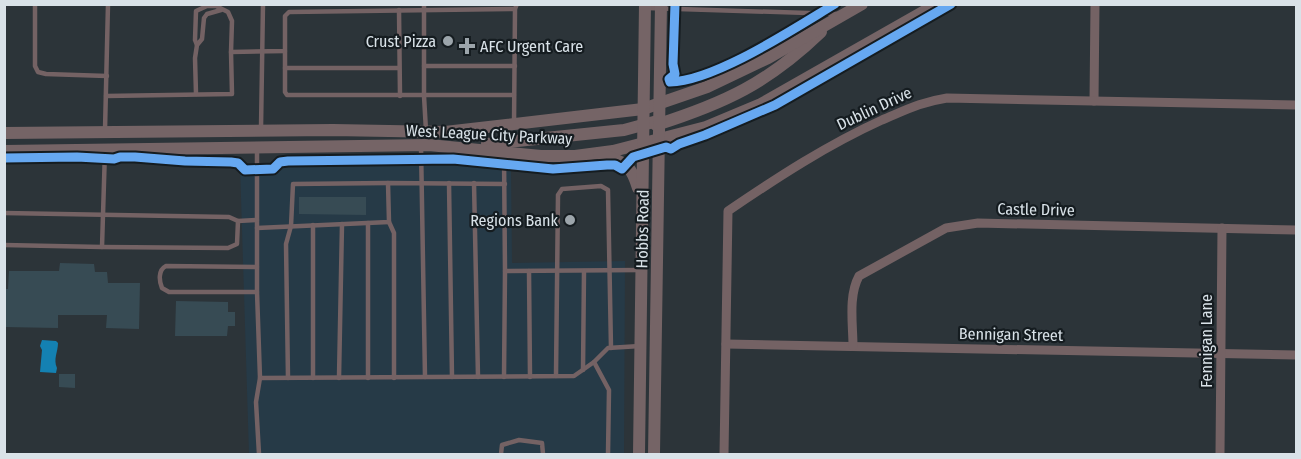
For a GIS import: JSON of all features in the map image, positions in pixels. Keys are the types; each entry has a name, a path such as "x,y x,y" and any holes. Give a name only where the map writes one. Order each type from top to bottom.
{"main road":[{"name":"West League City Parkway","path":"4,133 333,129 445,132 643,109 707,87 768,58 862,4"},
{"name":"West League City Parkway","path":"4,150 425,145 541,156 575,156 597,153 643,144 706,127 761,104 937,4"},
{"name":"Hobbs Road","path":"639,454 645,6"},
{"name":"Hobbs Road","path":"654,454 661,122 661,7"},
{"path":"425,145 497,144 624,130 661,122 717,104 756,84 803,51 842,16"},
{"path":"257,148 261,131"},
{"path":"105,133 105,150"},
{"path":"597,153 627,164 634,175 642,204"}],"street":[{"path":"1094,101 1095,4"},
{"name":"Dublin Drive","path":"724,454 728,211 844,137 925,101 947,98 1296,105"},
{"name":"Castle Drive","path":"853,346 853,294 858,276 946,228 978,223 1296,230"},
{"name":"Fennigan Lane","path":"1220,454 1221,228"},
{"name":"Bennigan Street","path":"726,344 1296,355"}],"lane":[{"path":"35,4 34,66 38,72 106,76"},
{"path":"105,133 108,4"},
{"path":"261,131 263,4"},
{"path":"106,96 232,94 232,21 228,12 216,6 207,6 196,11 196,94"},
{"path":"645,6 820,13 842,16"},
{"path":"424,7 426,131"},
{"path":"514,95 287,95 285,92 285,16 289,12 399,10 424,7 516,7 514,123"},
{"path":"197,45 202,39 204,18 207,14 221,10"},
{"path":"399,10 400,96"},
{"path":"231,52 285,51"},
{"path":"424,66 514,66"},
{"path":"285,68 399,68"},
{"path":"424,377 422,183 425,145"},
{"path":"257,148 257,292 260,378 256,402 259,454"},
{"path":"102,247 105,150"},
{"path":"503,152 505,184 504,377"},
{"path":"388,183 389,222 394,233 394,378"},
{"path":"449,183 452,377"},
{"path":"474,183 478,377"},
{"path":"288,378 286,244 291,226 292,184 505,184"},
{"path":"556,376 558,192 562,189 601,186 606,188 608,193 611,348"},
{"path":"4,213 230,217 238,221 257,220"},
{"path":"4,244 228,248 237,244 238,221"},
{"path":"257,228 389,222"},
{"path":"368,223 368,378"},
{"path":"339,378 342,224"},
{"path":"313,225 313,378"},
{"path":"257,267 166,266 160,273 162,288 169,292 257,292"},
{"path":"505,271 641,270"},
{"path":"529,271 530,376"},
{"path":"583,370 584,271"},
{"path":"260,378 574,376 594,362 608,348 640,346"},
{"path":"594,362 609,390 608,454"},
{"path":"501,454 502,445 519,440 542,443 543,454"}],"path":[{"path":"675,9 673,64 675,74 669,79 670,82 694,79 740,59 820,13"}],"shaded area":[{"path":"441,160 511,168 512,263 625,261 624,454 249,454 240,165"}],"water":[{"path":"42,340 58,343 56,373 40,372"}],"building":[{"path":"299,197 366,197 366,215 299,214"},
{"path":"60,263 94,264 95,272 107,272 108,283 140,283 139,329 106,328 107,315 58,315 58,328 4,327 4,289 8,289 9,271 59,271"},
{"path":"176,301 228,302 228,312 235,312 235,326 228,326 227,336 175,336"},
{"path":"59,374 75,374 75,388 59,387"}],"cycle path":[{"path":"675,4 673,64 675,74 669,79 670,82 709,73 731,63 777,39 835,4"},
{"path":"4,158 114,159 135,157 231,162 238,163 245,170 273,169 280,162 288,161 453,159 553,169 607,165 615,165 622,169 633,157 666,147 671,149 775,105 951,4"}],"place":[{"name":"Crust Pizza","path":"448,41"},
{"name":"AFC Urgent Care","path":"467,46"},
{"name":"Regions Bank","path":"570,220"}]}
